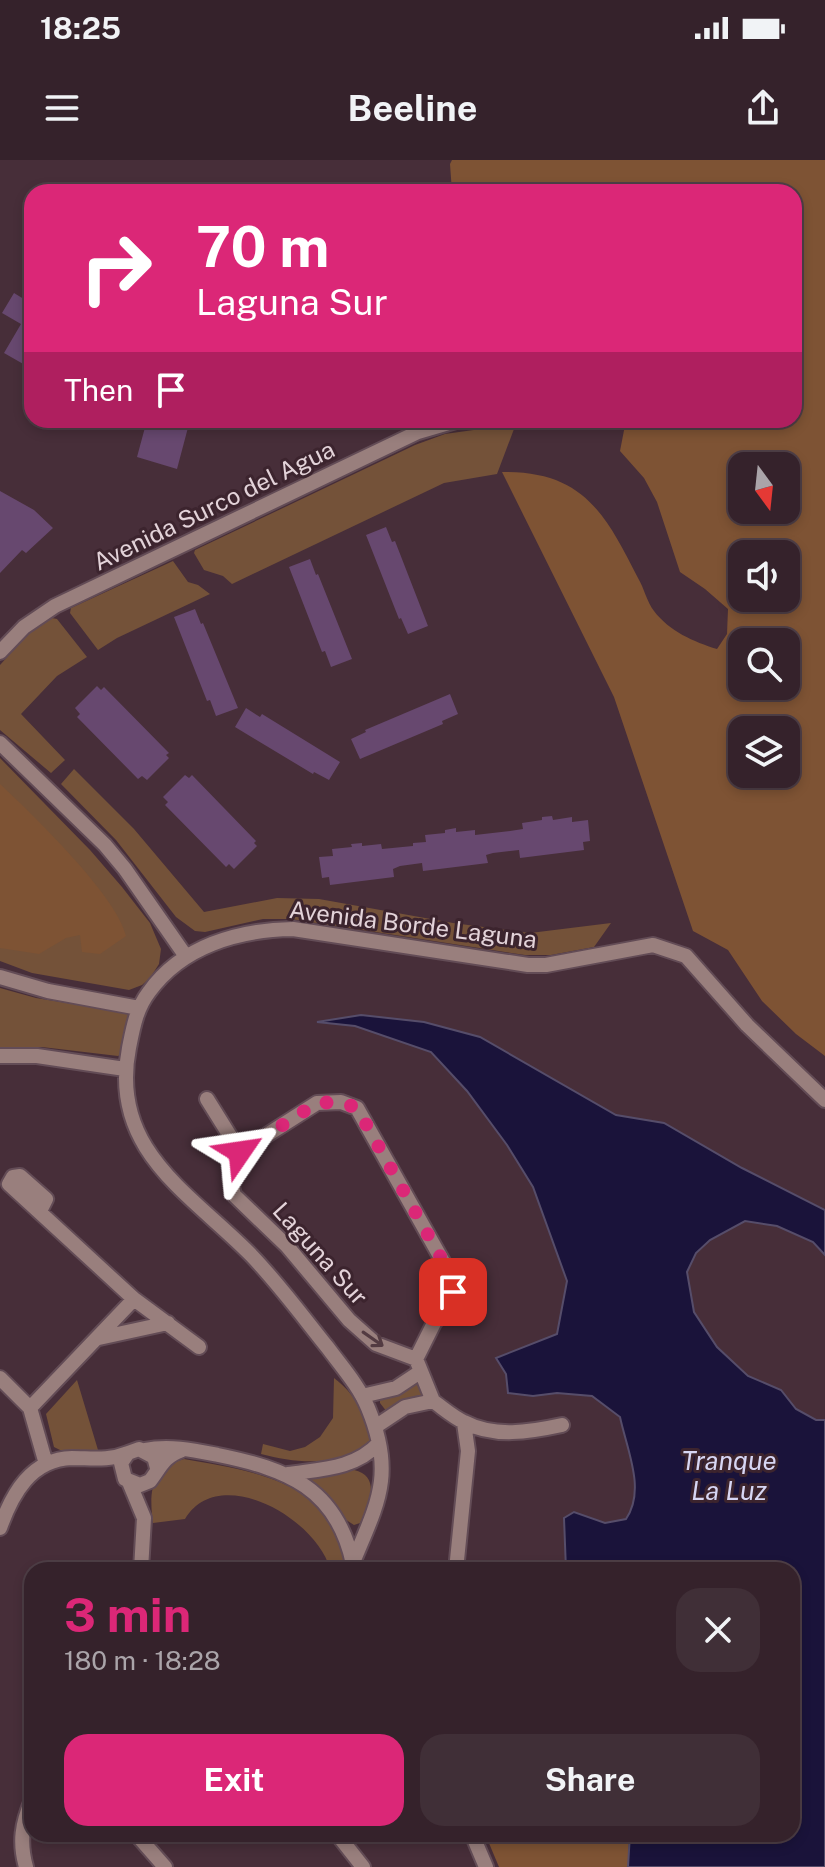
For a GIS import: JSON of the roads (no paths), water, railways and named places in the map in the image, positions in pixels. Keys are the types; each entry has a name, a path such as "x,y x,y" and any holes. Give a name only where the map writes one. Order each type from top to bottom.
{"street":[{"name":"Avenida Surco del Agua","path":"0,652 24,627 55,606 432,428"},
{"path":"0,743 105,845 185,955"},
{"path":"166,927 187,938 218,942"},
{"path":"163,976 170,955 166,927"},
{"name":"Avenida Borde Laguna","path":"353,1562 367,1533 382,1484 379,1443 362,1396 320,1338 251,1255 174,1185 155,1163 133,1120 125,1069 139,1008 163,976 185,955 218,942 272,929 293,929 528,965 546,965 653,945 686,956 747,1025 825,1100"},
{"path":"0,977 48,991 139,1008"},
{"path":"0,1056 37,1056 125,1069"},
{"path":"207,1099 240,1152 317,1103 341,1102 357,1108 455,1283 448,1305 434,1323 418,1365 396,1388 362,1396"},
{"name":"Laguna Sur","path":"240,1152 230,1178 234,1195 287,1246 349,1320 376,1344 418,1365"},
{"path":"40,1211 134,1299 199,1347"},
{"path":"30,1408 134,1299"},
{"path":"99,1338 168,1323"},
{"path":"418,1365 433,1401 464,1423 490,1430 526,1433 562,1425"},
{"path":"0,1378 30,1408 46,1464"},
{"path":"375,1427 405,1407 433,1401"},
{"path":"457,1562 468,1451 464,1423"},
{"path":"288,1474 356,1462 379,1443"},
{"path":"0,1528 18,1488 46,1464 68,1458 110,1459 163,1447 187,1449 248,1461 288,1474 316,1496 341,1526 350,1562"},
{"path":"141,1510 145,1483 168,1457 187,1449"},
{"path":"144,1450 154,1457 157,1468"},
{"path":"128,1453 121,1463 141,1510 144,1530 142,1562"},
{"path":"68,1458 145,1483"},
{"path":"356,1462 382,1484"},
{"path":"341,1526 367,1533"},
{"path":"24,1819 22,1832 26,1867"},
{"path":"143,1842 165,1867"},
{"path":"343,1842 363,1867"},
{"path":"475,1842 486,1867"}],"water":[{"name":"Tranque La Luz","path":"361,1015 424,1022 480,1037 616,1115 664,1123 742,1168 825,1210 825,1255 813,1242 777,1226 745,1221 710,1240 696,1253 687,1272 694,1312 717,1347 748,1376 781,1390 796,1409 816,1420 825,1420 825,1867 628,1867 630,1842 800,1842 800,1562 566,1562 564,1518 574,1512 605,1523 626,1519 632,1508 635,1483 620,1417 592,1396 508,1393 506,1374 496,1358 557,1334 567,1281 533,1187 467,1091 431,1052 355,1026 317,1022"}]}
